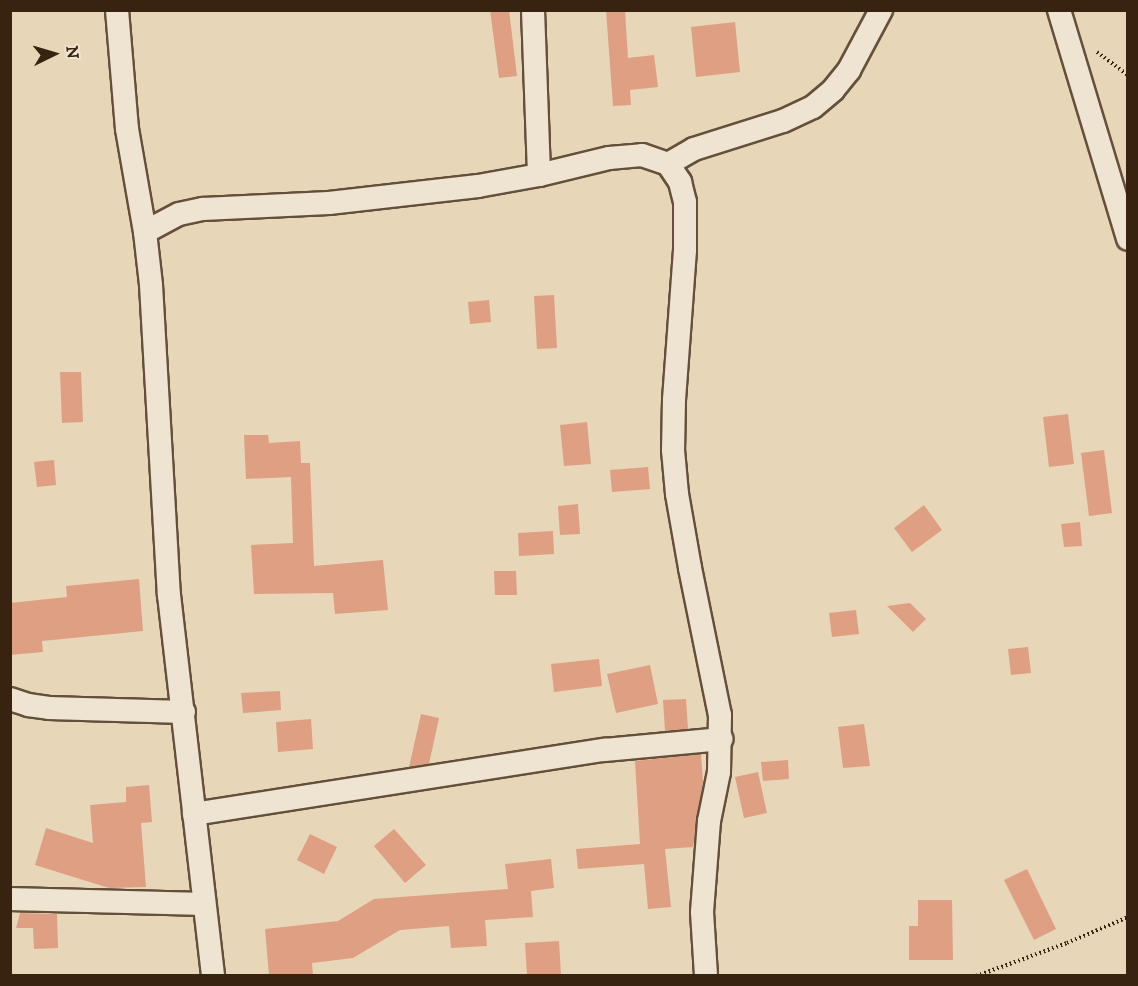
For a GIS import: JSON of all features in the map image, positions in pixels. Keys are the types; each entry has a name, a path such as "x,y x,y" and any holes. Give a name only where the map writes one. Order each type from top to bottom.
{"street":[{"path":"117,10 127,129 145,232 156,348 170,595 213,975"},
{"path":"533,10 539,175"},
{"path":"668,164 694,149 783,121 813,107 833,90 849,70 881,10"},
{"path":"1059,10 1128,239"},
{"path":"145,232 179,214 203,209 329,203 478,186 539,175 609,158 642,155 668,164 680,182 685,202 685,250 674,400 673,450 677,494 690,568 718,697 721,739 705,863 702,912 706,975"},
{"path":"10,699 49,708 184,712"},
{"path":"194,814 605,750 721,739"},
{"path":"10,899 204,904"}],"path":[{"path":"976,975 1067,943 1128,917"}],"building":[{"path":"490,10 509,10 517,76 499,78"},
{"path":"606,10 625,10 628,58 654,55 658,87 630,90 631,105 613,106"},
{"path":"735,22 740,72 696,77 691,27"},
{"path":"554,295 557,348 537,349 534,296"},
{"path":"489,300 491,322 470,324 468,302"},
{"path":"60,372 81,372 83,422 62,423"},
{"path":"1068,414 1074,464 1049,467 1043,417"},
{"path":"587,422 591,464 564,466 560,425"},
{"path":"244,435 268,435 269,443 300,441 301,463 310,463 314,566 383,560 388,610 335,614 333,593 254,594 251,545 293,543 291,477 246,479"},
{"path":"1104,450 1112,513 1089,516 1081,453"},
{"path":"54,460 56,485 37,487 34,462"},
{"path":"648,467 650,489 612,492 610,470"},
{"path":"578,504 580,534 560,535 558,506"},
{"path":"924,505 942,530 912,552 894,528"},
{"path":"1080,522 1082,546 1064,547 1061,524"},
{"path":"553,531 554,554 519,556 518,533"},
{"path":"494,571 516,571 517,595 495,595"},
{"path":"139,579 143,631 42,641 43,652 10,655 10,603 67,597 66,586"},
{"path":"910,603 926,619 913,632 887,606"},
{"path":"856,610 859,634 832,637 829,613"},
{"path":"1028,647 1031,673 1011,675 1008,649"},
{"path":"599,659 602,686 554,692 551,664"},
{"path":"650,665 658,704 616,713 607,674"},
{"path":"280,691 281,710 243,713 241,693"},
{"path":"686,699 688,729 665,731 663,700"},
{"path":"421,714 439,718 429,764 409,767"},
{"path":"311,719 313,749 278,752 276,722"},
{"path":"864,724 870,766 843,768 838,727"},
{"path":"701,754 703,782 693,847 665,849 671,907 648,909 644,864 578,869 576,849 640,844 635,761"},
{"path":"788,760 789,779 763,781 761,762"},
{"path":"758,772 767,813 744,818 735,777"},
{"path":"149,785 152,822 141,823 146,887 109,888 35,865 46,828 93,843 90,805 126,802 126,787"},
{"path":"394,829 426,865 405,883 374,846"},
{"path":"310,834 337,847 324,874 297,860"},
{"path":"551,859 554,888 531,891 533,917 485,920 487,946 451,948 449,926 400,930 353,958 312,963 313,975 269,975 265,929 338,921 374,899 508,889 505,864"},
{"path":"1027,869 1056,929 1034,940 1004,880"},
{"path":"918,900 952,900 953,960 909,960 909,926 918,926"},
{"path":"20,913 57,914 58,948 34,949 33,928 16,928"},
{"path":"559,941 561,975 527,975 525,943"}]}
